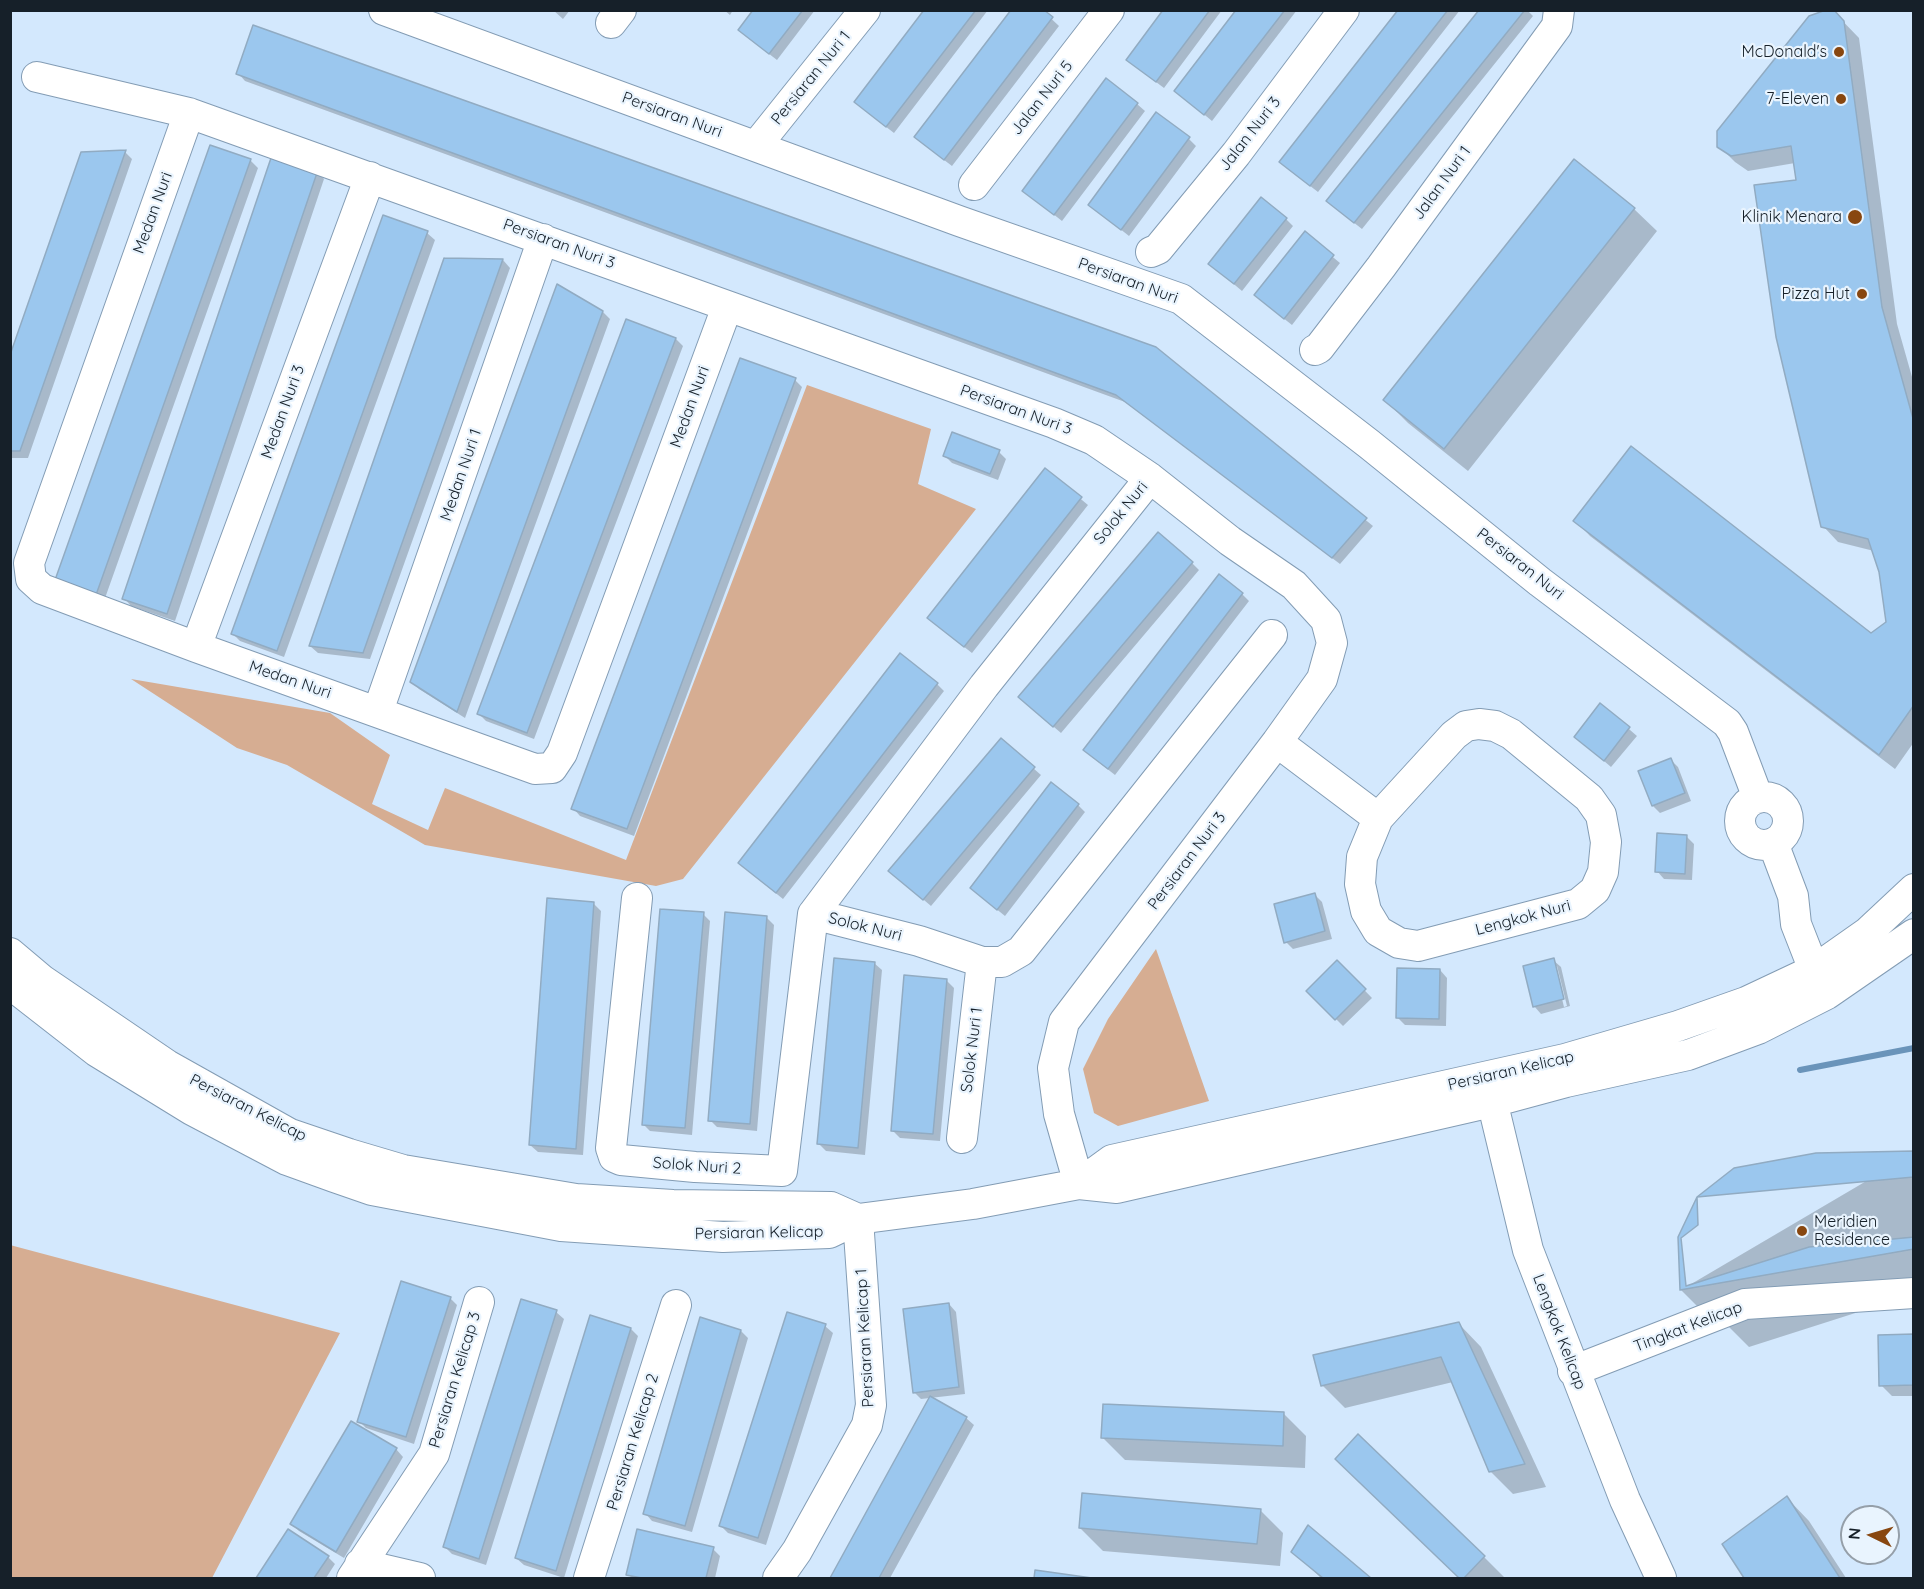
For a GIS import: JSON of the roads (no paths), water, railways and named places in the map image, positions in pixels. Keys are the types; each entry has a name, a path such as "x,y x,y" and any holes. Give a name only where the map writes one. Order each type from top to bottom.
{"street":[{"name":"Persiaran Nuri","path":"384,10 1181,299 1369,444 1540,582 1726,723 1732,732 1758,798 1772,798 1783,807 1786,813 1788,820 1784,834 1773,843 1793,896 1796,924 1832,974"},
{"name":"Persiaran Nuri 1","path":"756,146 865,10"},
{"name":"Jalan Nuri 5","path":"974,185 1109,10"},
{"name":"Jalan Nuri 3","path":"1151,252 1158,249 1236,154 1344,10"},
{"name":"Jalan Nuri 1","path":"1315,350 1319,348 1381,267 1557,26 1558,11"},
{"name":"Persiaran Nuri 3","path":"37,77 189,113 1054,423 1094,440 1150,478 1230,541 1294,585 1326,620 1332,643 1322,679 1277,742 1064,1022 1053,1068 1059,1114 1079,1184"},
{"name":"Medan Nuri","path":"189,113 29,563 31,579 42,589 196,647 535,769 552,768 562,753 727,307"},
{"name":"Medan Nuri 3","path":"196,647 370,177"},
{"name":"Medan Nuri 1","path":"378,711 543,239"},
{"name":"Solok Nuri","path":"1150,478 984,686 813,914 919,940 982,962 1002,962 1021,951 1272,635"},
{"name":"Lengkok Nuri","path":"1479,724 1495,726 1511,734 1589,798 1601,815 1606,842 1603,872 1595,890 1578,904 1418,946 1399,943 1378,931 1366,911 1360,884 1362,857 1378,818 1454,735 1466,726 1479,724"},
{"path":"1277,742 1378,818"},
{"name":"Persiaran Kelicap","path":"1832,974 1868,932 1914,889"},
{"name":"Solok Nuri 2","path":"637,897 611,1148 615,1157 621,1160 782,1171 813,914"},
{"name":"Persiaran Kelicap","path":"10,984 96,1051 192,1110 287,1160 372,1190 517,1203 576,1199 673,1205 831,1207 858,1219 973,1204 1079,1184 1118,1188 1489,1089 1566,1082 1688,1055 1758,1029 1832,974 1914,934"},
{"name":"Persiaran Kelicap","path":"10,952 42,980 167,1065 290,1134 517,1203"},
{"name":"Solok Nuri 1","path":"962,1138 982,962"},
{"name":"Lengkok Kelicap","path":"1489,1089 1528,1250 1573,1371 1625,1500 1661,1578"},
{"name":"Persiaran Kelicap 1","path":"778,1578 797,1551 867,1425 871,1405 858,1219"},
{"name":"Tingkat Kelicap","path":"1573,1371 1745,1304 1914,1293"},
{"name":"Persiaran Kelicap 3","path":"356,1571 434,1454 479,1302"},
{"name":"Persiaran Kelicap 2","path":"589,1578 676,1305"},
{"path":"356,1571 420,1578"}],"waterway":[{"path":"1800,1070 1914,1048"}],"place":[{"name":"McDonald's","path":"1839,52"},
{"name":"7-Eleven","path":"1841,99"},
{"name":"Klinik Menara","path":"1855,217"},
{"name":"Pizza Hut","path":"1862,294"},
{"name":"Meridien Residence","path":"1802,1231"}]}
